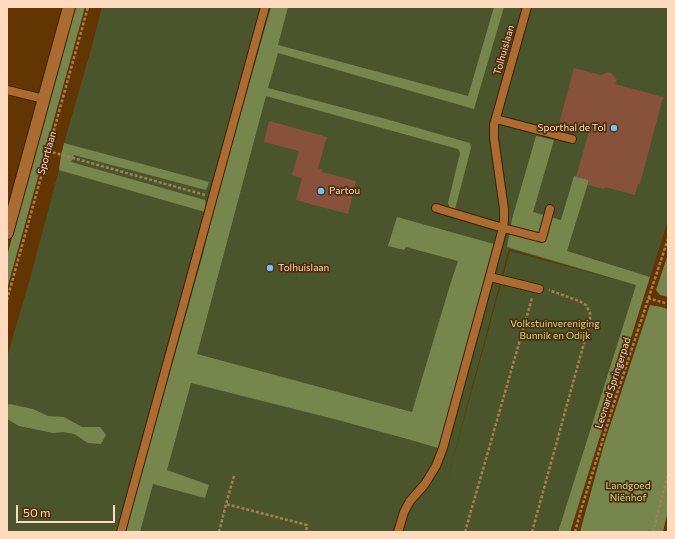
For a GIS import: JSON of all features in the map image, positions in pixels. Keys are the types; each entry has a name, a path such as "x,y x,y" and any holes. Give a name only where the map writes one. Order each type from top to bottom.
{"street":[{"name":"Sportlaan","path":"7,233 69,7"}],"lane":[{"path":"121,532 265,7"},
{"name":"Tolhuislaan","path":"398,532 404,512 410,501 425,484 436,466 443,448 503,228 504,209 494,138 494,126 526,7"},
{"path":"7,90 44,99"},
{"path":"496,119 572,139"},
{"path":"436,208 542,238 550,209"},
{"path":"490,277 539,289"}],"path":[{"name":"Sportlaan","path":"7,300 88,7"},
{"path":"48,151 213,198"},
{"name":"Leonard Springerpad","path":"575,532 592,472 668,239"},
{"path":"465,532 532,296 539,289 580,301 586,305 590,313 590,321 532,532"},
{"path":"648,298 668,304"},
{"path":"653,532 668,474"},
{"path":"219,532 234,476"},
{"path":"226,504 307,525 306,531"}],"green space":[{"path":"75,7 85,7 7,289 7,256"},
{"name":"Tolhuislaan","path":"102,7 668,7 668,220 650,277 647,276 636,285 558,532 7,532 7,357 59,170 62,170 69,144 64,143","holes":["509,249 621,281 510,251 444,492"]},
{"path":"271,7 288,7 278,45 468,96 494,7 504,7 474,109 278,53 268,88 470,143 471,148 455,209 450,208 448,203 460,153 458,149 266,96 197,354 412,412 458,261 406,247 404,250 388,246 397,217 494,244 443,433 438,448 338,420 191,383 167,470 209,485 205,498 153,484 140,532 125,532 203,254 215,204"},
{"path":"536,136 554,140 533,212 561,220 574,176 589,180 567,251 650,277 570,532 558,532 636,285 507,247 512,219"},
{"path":"64,143 209,182 206,190 74,155 71,162 205,200 205,212 59,170"},
{"path":"668,254 668,297 660,295 656,290"},
{"name":"Landgoed Niënhof","path":"650,305 668,309 668,510 663,532 580,532 604,444"},
{"path":"9,404 33,409 48,416 64,417 82,427 100,427 106,435 101,444 88,443 74,434 63,432 53,433 19,426 7,419 7,406"}],"building":[{"name":"Sporthal de Tol","path":"574,68 601,75 608,72 611,73 617,80 615,84 663,97 640,184 638,184 635,195 605,187 604,189 588,185 589,180 576,177 589,132 559,124"},
{"path":"269,121 327,137 318,168 323,170 322,172 356,181 348,214 296,200 302,178 292,175 299,151 264,142"}],"place":[{"name":"Sporthal de Tol","path":"614,128"},
{"name":"Partou","path":"321,191"},
{"name":"Tolhuislaan","path":"270,268"}],"park label":[{"name":"Volkstuinvereniging Bunnik en Odijk","path":"555,330"}]}
